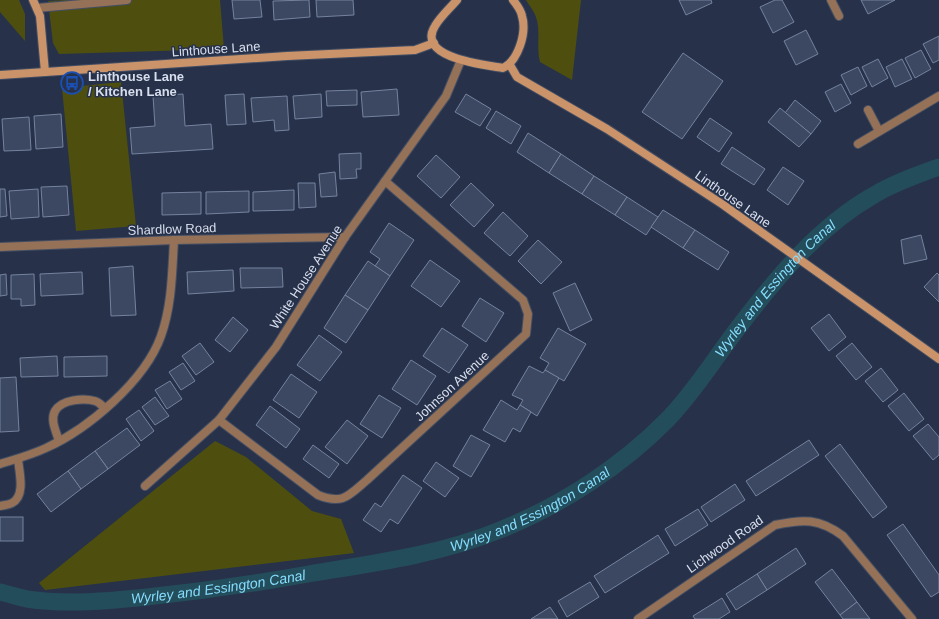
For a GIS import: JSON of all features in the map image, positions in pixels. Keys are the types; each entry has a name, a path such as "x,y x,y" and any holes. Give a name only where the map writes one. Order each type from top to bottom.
{"street":[{"path":"33,0 40,16 45,72"},
{"path":"37,8 127,0"},
{"path":"457,0 434,27 432,35 434,43 441,51 452,58 503,68 510,65 519,48 523,31 523,17 513,0"},
{"path":"831,0 839,16"},
{"name":"Linthouse Lane","path":"0,75 287,56 415,50 434,43"},
{"name":"White House Avenue","path":"146,486 219,420 276,347 346,237 446,96 460,60"},
{"name":"Linthouse Lane","path":"510,65 516,77 613,133 722,204 939,359"},
{"path":"858,144 939,96"},
{"path":"868,110 879,131"},
{"name":"Johnson Avenue","path":"219,420 318,495 331,500 345,498 367,480 526,334 528,314 523,300 385,181"},
{"name":"Shardlow Road","path":"0,247 174,240 346,237"},
{"path":"0,464 18,459 59,441 105,408 133,381 150,359 161,337 169,306 174,240"},
{"path":"59,441 52,422 55,411 63,403 78,400 96,401 105,408"},
{"path":"0,506 13,503 19,496 21,483 18,459"},
{"name":"Lichwood Road","path":"638,619 775,525 796,520 814,521 829,525 843,536 912,619"}],"shaded area":[{"path":"0,0 19,0 25,14 25,41 0,12"},
{"path":"220,0 224,49 59,54 53,43 48,1"},
{"path":"526,0 581,0 572,80 540,62 536,17"},
{"path":"121,82 136,226 76,231 62,88"},
{"path":"215,441 246,457 312,511 341,519 354,553 45,590 39,583"}],"building":[{"path":"232,0 260,0 262,17 234,19"},
{"path":"309,0 310,17 274,20 273,1"},
{"path":"316,0 353,0 354,15 317,17"},
{"path":"679,0 711,0 712,3 686,15"},
{"path":"775,0 782,0 794,22 773,33 760,7"},
{"path":"861,0 895,0 868,14"},
{"path":"806,30 818,54 796,65 784,41"},
{"path":"939,36 939,60 933,63 923,44"},
{"path":"921,50 931,69 915,78 905,58"},
{"path":"683,53 723,81 682,139 642,112"},
{"path":"878,59 888,78 872,87 862,67"},
{"path":"902,59 912,79 895,87 886,67"},
{"path":"858,67 867,86 851,95 841,75"},
{"path":"841,84 851,103 835,112 825,92"},
{"path":"397,89 399,115 363,117 361,92"},
{"path":"357,90 357,105 327,106 326,91"},
{"path":"183,94 185,126 211,124 213,149 132,154 130,128 155,126 153,96"},
{"path":"244,94 246,124 227,125 225,95"},
{"path":"321,94 322,117 295,119 293,96"},
{"path":"466,94 491,109 480,126 455,112"},
{"path":"287,96 289,130 275,131 274,120 253,122 251,98"},
{"path":"795,100 821,121 811,134 785,113"},
{"path":"780,108 811,134 799,147 768,122"},
{"path":"496,111 521,126 511,144 486,128"},
{"path":"61,114 63,147 36,149 34,116"},
{"path":"29,117 31,150 4,151 2,119"},
{"path":"710,118 732,133 719,152 697,137"},
{"path":"528,133 561,154 549,173 517,152"},
{"path":"732,147 765,169 754,185 721,164"},
{"path":"361,153 361,169 356,169 357,178 340,179 339,154"},
{"path":"561,154 594,176 582,194 549,173"},
{"path":"436,155 460,177 441,198 417,176"},
{"path":"783,167 804,181 788,205 767,190"},
{"path":"335,172 337,196 321,197 319,174"},
{"path":"594,176 627,197 615,215 582,194"},
{"path":"298,183 315,183 316,207 299,208"},
{"path":"471,183 494,205 474,227 450,205"},
{"path":"67,186 69,215 43,217 41,187"},
{"path":"0,189 5,189 7,216 0,217"},
{"path":"38,189 39,217 11,219 9,191"},
{"path":"294,190 294,210 253,211 253,192"},
{"path":"249,191 249,212 206,214 206,192"},
{"path":"201,192 201,214 162,215 162,193"},
{"path":"627,197 658,217 646,235 615,215"},
{"path":"663,210 695,230 683,248 651,227"},
{"path":"503,212 528,236 510,256 484,233"},
{"path":"389,223 414,240 390,276 375,266 380,259 370,252"},
{"path":"695,230 729,252 718,270 683,248"},
{"path":"921,235 927,259 904,264 901,240"},
{"path":"538,240 562,262 541,284 518,261"},
{"path":"430,260 460,281 441,307 411,286"},
{"path":"368,261 390,276 368,310 345,295"},
{"path":"133,266 136,315 111,316 109,268"},
{"path":"240,268 282,268 283,287 241,288"},
{"path":"233,270 234,291 188,294 187,272"},
{"path":"82,272 83,294 41,296 40,274"},
{"path":"937,273 939,275 939,302 924,287"},
{"path":"6,274 7,295 0,296 0,275"},
{"path":"34,274 35,305 21,306 21,299 11,299 11,275"},
{"path":"575,283 592,320 570,331 553,293"},
{"path":"345,295 368,310 346,343 324,328"},
{"path":"480,298 504,313 486,342 462,326"},
{"path":"829,314 846,337 829,351 811,328"},
{"path":"233,317 248,330 230,352 215,340"},
{"path":"442,328 468,345 449,373 423,356"},
{"path":"558,328 586,344 564,381 545,370 549,363 540,358"},
{"path":"319,335 342,352 320,381 297,365"},
{"path":"200,343 214,362 196,375 182,356"},
{"path":"852,343 872,367 856,380 836,356"},
{"path":"57,356 58,376 21,377 20,358"},
{"path":"107,356 107,376 64,377 64,357"},
{"path":"411,360 436,376 417,405 392,389"},
{"path":"183,363 195,381 181,390 169,372"},
{"path":"529,366 543,373 545,370 559,378 537,416 520,405 523,400 512,395"},
{"path":"881,368 898,390 883,402 865,381"},
{"path":"291,374 317,392 299,418 273,400"},
{"path":"16,377 19,431 0,432 0,378"},
{"path":"170,381 182,399 167,409 155,390"},
{"path":"904,393 924,419 909,431 888,406"},
{"path":"379,395 401,408 382,438 360,424"},
{"path":"155,397 169,416 155,425 142,407"},
{"path":"501,400 517,410 520,405 531,412 520,432 513,428 505,442 483,430"},
{"path":"270,406 300,429 286,448 256,425"},
{"path":"139,410 154,431 141,441 126,419"},
{"path":"347,420 368,436 347,464 325,447"},
{"path":"928,424 939,437 939,455 933,460 913,436"},
{"path":"127,428 140,445 108,469 95,451"},
{"path":"471,435 490,445 471,477 453,466"},
{"path":"809,440 819,455 756,496 746,481"},
{"path":"840,444 887,507 873,518 825,456"},
{"path":"313,445 339,464 329,478 303,459"},
{"path":"95,451 108,469 81,489 68,471"},
{"path":"436,462 459,478 445,497 423,481"},
{"path":"68,471 81,489 51,512 37,494"},
{"path":"403,475 422,488 398,524 390,519 381,532 363,520 375,503 381,507"},
{"path":"735,484 745,500 711,522 701,507"},
{"path":"698,509 708,525 675,546 665,529"},
{"path":"0,517 23,517 23,541 0,541"},
{"path":"903,524 939,575 939,592 931,597 887,535"},
{"path":"658,535 669,553 605,593 594,576"},
{"path":"796,548 806,564 767,590 757,574"},
{"path":"832,569 857,602 840,615 815,582"},
{"path":"757,574 767,590 736,610 726,594"},
{"path":"590,582 599,597 567,617 558,601"},
{"path":"722,598 730,612 719,619 695,619 693,616"},
{"path":"857,602 870,619 843,619 840,615"},
{"path":"550,607 558,619 531,619"}],"waterway":[{"name":"Wyrley and Essington Canal","path":"0,592 27,599 57,602 102,601 168,595 273,580 432,552 478,538 523,520 546,509 590,483 631,453 668,419 687,397 738,328 783,272 835,222 854,208 882,191 939,167"}],"place":[{"name":"Linthouse Lane / Kitchen Lane","path":"72,83"}]}
